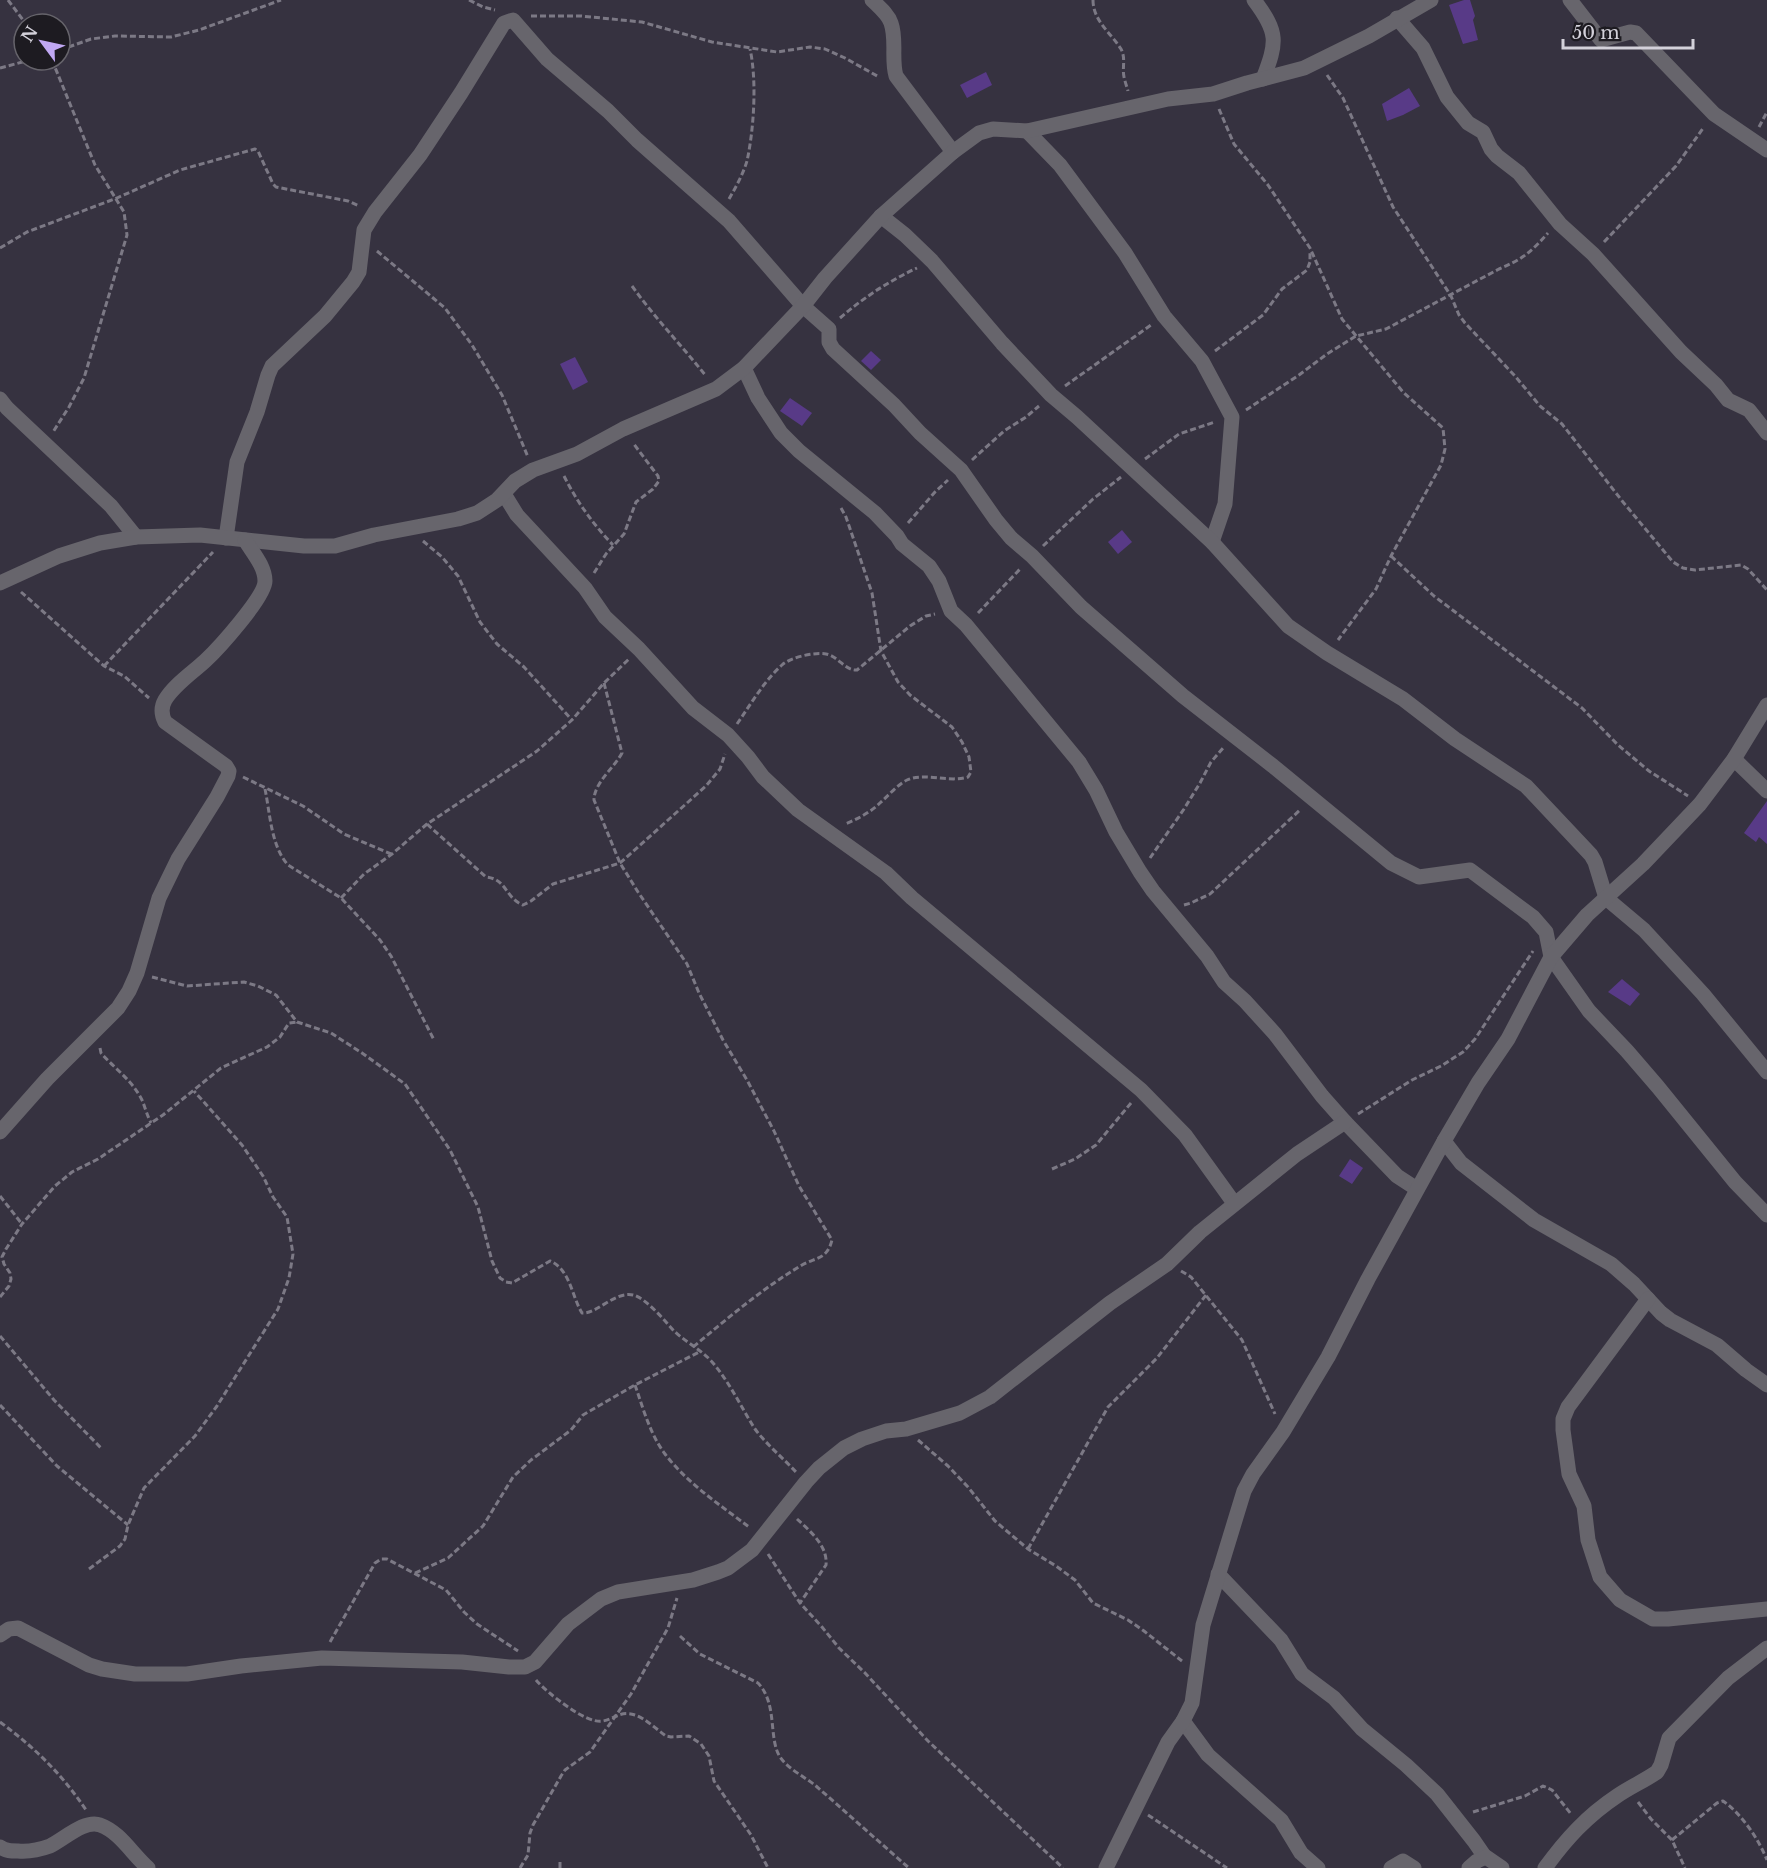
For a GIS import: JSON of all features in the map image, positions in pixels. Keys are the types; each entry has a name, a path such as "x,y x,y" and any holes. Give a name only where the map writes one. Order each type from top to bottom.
{"street":[{"path":"872,0 891,22 895,72 901,84 953,152"},
{"path":"1254,0 1271,28 1274,40 1273,52 1263,79"},
{"path":"3,578 67,553 100,543 136,537 176,535 304,546 335,546 374,535 458,519 477,513 490,507 515,481 533,470 577,454 623,429 716,389 744,368 803,306 881,216 953,152 979,133 993,129 1027,131 1168,99 1213,94 1304,68 1369,36 1431,0"},
{"path":"1570,0 1600,40 1630,32 1636,33 1714,114 1767,150"},
{"path":"1397,18 1422,48 1447,97 1460,115 1483,132 1497,156 1520,173 1560,224 1593,254 1681,352 1716,385 1728,400 1749,410 1767,433"},
{"path":"226,538 237,462 272,366 325,316 353,282 359,272 364,230 375,212 420,155 504,22 514,21 547,59 720,213 803,306 828,329 829,342 833,349 961,470 1011,538 1032,556 1081,607 1131,652 1391,863 1419,877 1470,870 1533,917 1546,932 1551,957 1589,1011 1658,1087 1735,1182 1767,1215"},
{"path":"1027,131 1060,165 1125,254 1164,315 1202,361 1232,417 1225,504 1212,542"},
{"path":"881,216 932,261 1002,343 1051,395 1212,542 1288,626 1404,699 1455,739 1526,786 1591,855 1606,898 1644,930 1696,986 1767,1072"},
{"path":"744,368 758,398 781,433 799,451 874,513 902,544 933,571 951,611 966,625 1079,762 1140,872 1208,956 1224,982 1275,1034 1322,1096 1345,1122 1396,1176 1417,1189"},
{"path":"0,399 111,506 136,537"},
{"path":"504,494 517,515 585,588 605,617 639,649 693,708 728,735 763,777 798,810 886,873 912,898 1141,1090 1185,1136 1234,1203"},
{"path":"0,1132 47,1079 118,1008 129,991 137,973 159,898 185,847 228,776 228,769 223,763 165,722 161,710 171,692 207,659 248,612 262,592 265,582 263,570 245,540"},
{"path":"1106,1868 1168,1742 1192,1703 1203,1625 1244,1491 1253,1474 1283,1432 1328,1357 1417,1189 1478,1083 1508,1039 1551,957 1587,915 1643,864 1700,804 1734,759 1767,705"},
{"path":"1734,759 1767,791"},
{"path":"0,1635 9,1629 18,1628 89,1665 135,1674 187,1674 322,1658 462,1662 508,1667 530,1664 568,1624 601,1599 618,1592 682,1581 728,1568 752,1550 806,1482 844,1448 886,1431 906,1429 960,1413 990,1397 1110,1303 1167,1264 1234,1203 1297,1154 1345,1122"},
{"path":"1444,1141 1461,1163 1544,1227 1611,1264 1670,1320 1717,1345 1746,1371 1767,1385"},
{"path":"1648,1299 1568,1407 1563,1419 1569,1474 1584,1506 1588,1540 1600,1577 1620,1600 1653,1619 1767,1610"},
{"path":"1218,1574 1281,1640 1302,1674 1334,1698 1362,1729 1406,1764 1437,1794 1485,1857 1502,1868"},
{"path":"1545,1868 1580,1824 1628,1789 1657,1772 1669,1738 1728,1678 1767,1648"},
{"path":"1183,1721 1208,1755 1281,1820 1301,1853 1318,1868"},
{"path":"0,1848 6,1851 29,1852 50,1846 86,1825 96,1823 120,1838 133,1855 148,1868"},
{"path":"1469,1868 1485,1857"},
{"path":"1391,1868 1403,1861 1414,1868"}],"path":[{"path":"72,46 91,39 115,36 171,37 281,0"},
{"path":"469,0 483,7 501,11"},
{"path":"1093,0 1094,10 1107,33 1122,50 1123,76 1133,107"},
{"path":"528,16 581,16 642,22 712,42 777,52 810,47 825,49 879,77 901,84"},
{"path":"720,213 737,186 746,162 752,129 754,64 750,48"},
{"path":"1317,61 1343,98 1393,207 1451,296 1465,323 1515,375 1540,406 1562,424 1673,562 1683,568 1695,570 1741,565 1748,569 1767,590"},
{"path":"45,443 69,407 84,378 127,236 124,212 95,165 57,72"},
{"path":"1213,94 1234,144 1268,185 1310,248 1342,319 1403,392 1443,428 1445,449 1441,465 1391,556 1376,589 1328,653"},
{"path":"1593,254 1676,166 1714,114"},
{"path":"0,248 27,232 117,198 180,170 255,149 276,187 348,201 375,212"},
{"path":"966,625 1032,556 1093,499 1179,434 1200,425 1232,417 1255,405 1356,336 1386,329 1531,252 1548,233 1560,224"},
{"path":"362,238 445,308 472,345 502,395 533,470"},
{"path":"1202,361 1263,315 1282,289 1307,270 1310,262 1310,248"},
{"path":"828,329 858,302 897,277 932,261"},
{"path":"632,286 716,389"},
{"path":"897,536 935,492 1004,431 1164,315"},
{"path":"585,588 606,554 624,534 636,502 653,489 659,481 658,476 623,429"},
{"path":"557,461 581,507 598,530 613,545"},
{"path":"823,829 848,823 868,813 908,780 919,777 962,779 970,775 969,758 952,727 910,696 898,682 881,651 872,593 841,507"},
{"path":"407,528 442,557 458,576 480,622 497,644 524,667 572,720"},
{"path":"104,666 226,538"},
{"path":"1391,556 1434,596 1582,708 1618,746 1649,771 1700,804"},
{"path":"3,578 104,666 124,675 161,710"},
{"path":"427,824 486,877 498,880 520,904 531,901 553,884 620,863 691,801 714,777 723,763 728,735 783,663 810,653 826,654 855,671 910,626 926,616 951,611"},
{"path":"341,898 364,874 427,824 537,751 572,720 604,683 639,649"},
{"path":"604,683 622,753 594,794 594,800 620,863 687,964 699,993 774,1131 799,1186 832,1240 830,1248 822,1257 804,1264 764,1291 728,1317 693,1347"},
{"path":"1140,872 1184,809 1211,762 1234,735"},
{"path":"228,769 303,806 344,834 392,854"},
{"path":"265,789 275,840 282,859 341,898 363,920 391,956 434,1040"},
{"path":"1167,908 1191,903 1210,894 1312,798"},
{"path":"1345,1122 1412,1080 1441,1066 1469,1046 1546,932"},
{"path":"137,973 187,986 244,982 258,986 276,994 297,1022"},
{"path":"0,1297 12,1279 2,1257 21,1224 55,1186 72,1172 98,1159 151,1123 221,1068 267,1047 280,1037 290,1023 297,1022 331,1033 405,1084 441,1135 470,1190 478,1207 492,1261 500,1278 512,1283 545,1262 553,1262 567,1278 582,1313 590,1312 620,1296 633,1295 649,1305 714,1365 757,1431 806,1482"},
{"path":"102,1040 100,1053 126,1077 136,1090 143,1101 151,1123"},
{"path":"89,1569 120,1546 125,1539 128,1525 144,1488 195,1436 217,1406 278,1309 289,1278 292,1254 287,1217 242,1144 194,1090"},
{"path":"1052,1169 1075,1159 1101,1141 1141,1090"},
{"path":"0,1196 21,1224"},
{"path":"1167,1264 1191,1277 1242,1340 1283,1432"},
{"path":"1028,1549 1108,1407 1157,1358 1206,1294"},
{"path":"0,1336 54,1400 102,1449"},
{"path":"415,1574 448,1558 483,1526 513,1477 531,1460 571,1430 583,1415 701,1351"},
{"path":"635,1385 647,1419 664,1453 695,1485 762,1538 768,1554 800,1603 838,1648 865,1673 928,1741 1063,1868"},
{"path":"0,1405 57,1466 128,1525"},
{"path":"906,1429 948,1466 995,1521 1028,1549 1075,1580 1093,1603 1128,1620 1196,1672"},
{"path":"786,1507 817,1539 827,1560 826,1565 800,1603"},
{"path":"322,1658 375,1563 381,1559 387,1559 446,1590 477,1624 530,1664 542,1687 578,1713 602,1722 616,1715 627,1713 636,1715 668,1737 689,1736 701,1744 709,1756 714,1781 751,1835 768,1868"},
{"path":"520,1868 528,1855 530,1833 561,1776 565,1770 590,1752 631,1694 668,1628 682,1581"},
{"path":"680,1636 700,1654 762,1686 772,1712 776,1744 783,1761 909,1868"},
{"path":"0,1722 28,1743 56,1770 96,1823"},
{"path":"1458,1820 1492,1805 1525,1796 1543,1786 1552,1790 1580,1824"},
{"path":"1628,1789 1651,1819 1672,1840 1685,1868"},
{"path":"1672,1840 1717,1803 1724,1802 1747,1826 1767,1860"},
{"path":"1137,1807 1227,1868"},
{"path":"560,1861 560,1868"}],"building":[{"path":"1470,0 1478,40 1463,44 1449,5"},
{"path":"986,72 992,85 967,98 960,85"},
{"path":"1409,88 1420,106 1387,121 1382,104"},
{"path":"871,351 881,360 871,370 861,361"},
{"path":"575,357 588,382 573,390 560,364"},
{"path":"790,398 812,413 802,426 780,411"},
{"path":"1122,530 1132,542 1118,554 1108,542"},
{"path":"1767,801 1767,844 1759,837 1756,842 1744,833"},
{"path":"1622,979 1640,994 1630,1006 1608,992"},
{"path":"1350,1159 1363,1168 1352,1184 1339,1176"}]}
